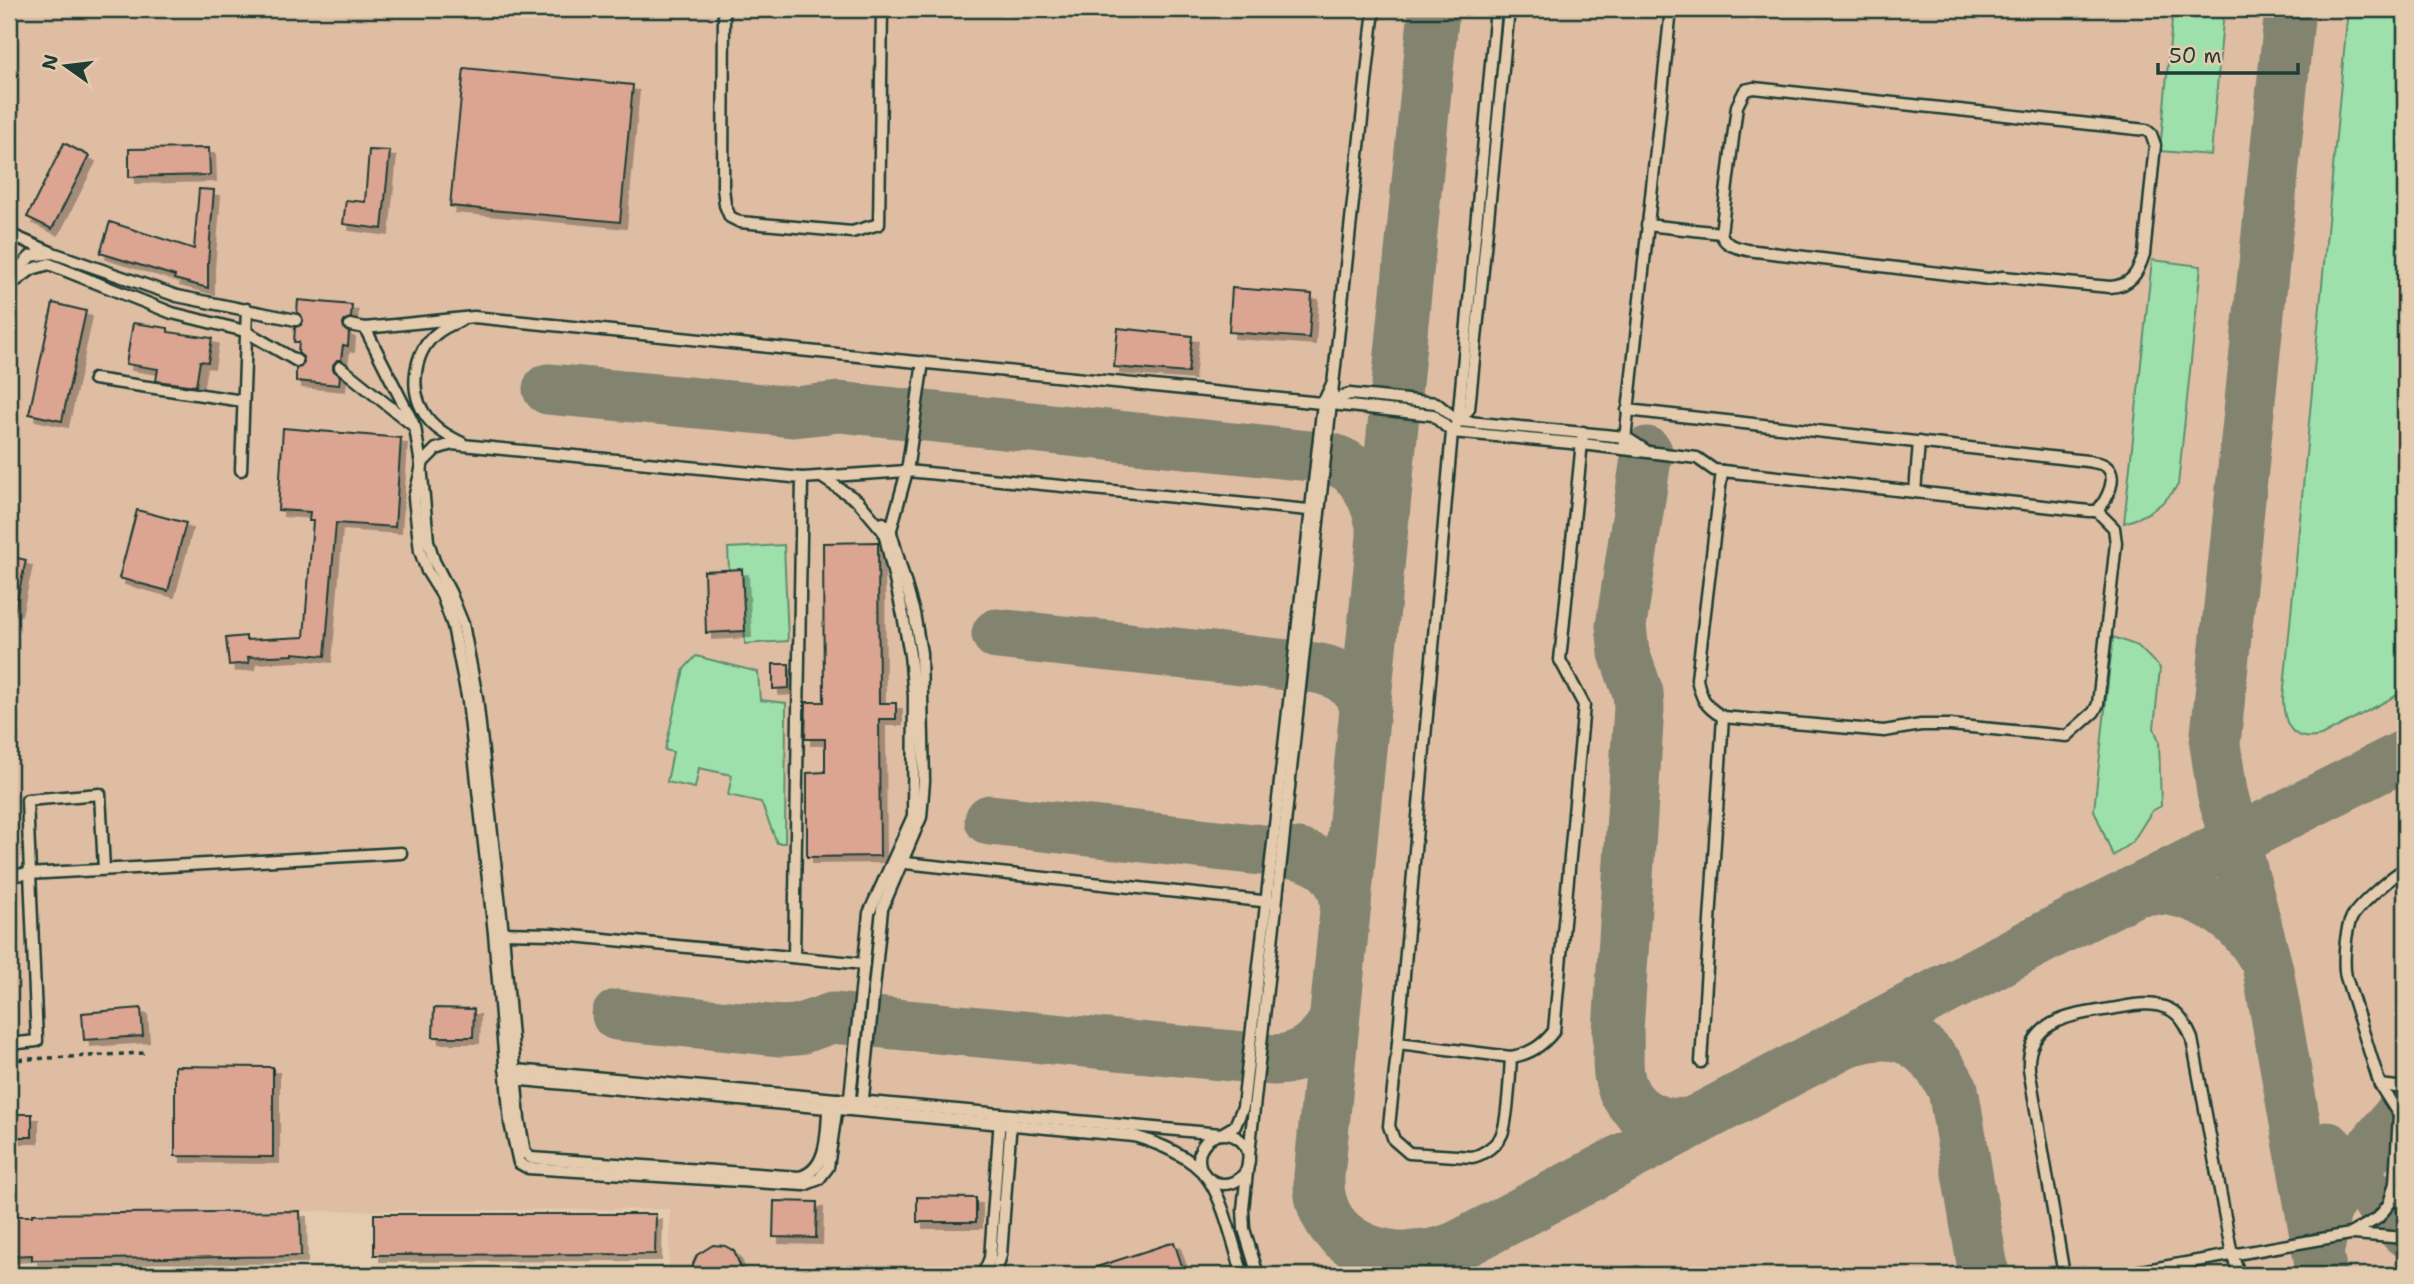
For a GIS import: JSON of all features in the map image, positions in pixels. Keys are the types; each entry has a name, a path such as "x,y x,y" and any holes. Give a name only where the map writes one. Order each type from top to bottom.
{"lane":[{"path":"724,9 723,187 730,217 740,222 852,232 880,224 881,9"},
{"path":"1243,1275 1222,1209 1208,1178 1202,1172 1199,1155 1207,1141 1234,1126 1243,1107 1271,902 1374,9"},
{"path":"1458,421 1496,9"},
{"path":"1509,9 1469,409 1452,432 1389,1126 1394,1140 1409,1153 1478,1156 1491,1146 1503,1131 1511,1057"},
{"path":"1623,449 1671,9"},
{"path":"1754,88 2139,128 2151,134 2155,145 2144,254 2134,276 2121,286 2003,277 1989,279 1747,250 1728,244 1722,240 1721,233 1737,106 1745,90 1754,88"},
{"path":"1647,225 1721,233"},
{"path":"9,234 53,253 177,296 296,320"},
{"path":"9,278 31,256 53,253"},
{"path":"9,286 34,268 49,264 172,313 245,331 297,361"},
{"path":"241,470 247,309"},
{"path":"474,317 448,326 435,334 421,356 415,382 415,427 428,541 434,561 463,624 477,698 510,1074 522,1142 525,1153 531,1157 799,1177 811,1173 820,1164 838,1105 864,964 869,913 921,817 924,781 921,653 914,613 890,529 858,501 823,478"},
{"path":"350,325 365,328 474,317 1328,402 1433,415 1452,432 1697,458 1714,470 2097,511 2114,528 2116,542 2098,704 2094,712 2067,736 1950,725 1921,725 1884,731 1723,717 1709,709 1701,698 1697,678 1722,471"},
{"path":"365,328 415,427"},
{"path":"889,554 890,529 907,471 923,362"},
{"path":"340,367 415,427"},
{"path":"94,379 243,401"},
{"path":"415,382 425,414 443,432 466,445"},
{"path":"1328,402 1350,394 1436,403 1458,421 1625,437 1647,452"},
{"path":"1627,410 2104,465 2111,473 2110,488 2108,500 2097,511"},
{"path":"1398,1043 1511,1057 1524,1055 1545,1042 1553,1031 1584,705 1560,660 1583,432"},
{"path":"1915,492 1919,442"},
{"path":"421,465 439,447 448,444 802,478 907,471 1315,510"},
{"path":"794,957 802,478"},
{"path":"858,501 884,532 910,655 914,708 913,816 882,909 863,1107"},
{"path":"1701,1062 1723,717"},
{"path":"9,1044 37,1041 27,800 100,794 104,869"},
{"path":"9,875 401,853"},
{"path":"897,862 1271,902"},
{"path":"2350,1234 2369,1224 2386,1210 2395,1182 2399,1115 2380,1085 2346,974 2349,927 2356,912 2405,869"},
{"path":"1258,1275 1243,1223 1243,1209 1271,902"},
{"path":"499,933 552,934 864,964"},
{"path":"2064,1275 2030,1074 2030,1050 2037,1037 2055,1021 2138,1004 2156,1005 2172,1011 2184,1023 2192,1039 2232,1255 2240,1275"},
{"path":"510,1074 1005,1120 1221,1134 1243,1142 1249,1164 1245,1172 1232,1183 1215,1183 1182,1156 1134,1136 1005,1120"},
{"path":"2380,1085 2405,1088"},
{"path":"984,1275 990,1258 1005,1120"},
{"path":"995,1275 1000,1255 1005,1120"},
{"path":"2395,1182 2405,1215"},
{"path":"2118,1275 2350,1234 2370,1233 2405,1238"},
{"path":"1626,1275 1644,1275"}],"path":[{"path":"9,1060 145,1053"}],"shaded area":[{"path":"9,9 2405,9 2405,1275 669,1275 670,1209 300,1211 301,1256 9,1260"}],"green space":[{"path":"2173,9 2224,9 2211,155 2160,151"},
{"path":"2348,9 2405,9 2405,691 2321,736 2303,737 2296,734 2288,724 2283,699"},
{"path":"2152,260 2201,266 2178,485 2154,509 2124,523"},
{"path":"784,545 788,641 745,644 742,569 729,570 728,548"},
{"path":"2113,637 2138,646 2160,668 2154,728 2159,741 2161,806 2152,811 2133,841 2113,856 2094,810"},
{"path":"696,656 758,672 760,700 786,703 785,843 777,843 761,802 728,795 732,775 699,768 695,788 667,782 673,752 665,750 684,669"}],"building":[{"path":"464,68 633,85 620,222 450,206"},
{"path":"64,143 89,156 52,229 27,217"},
{"path":"209,148 210,175 129,177 129,149"},
{"path":"369,150 390,151 382,229 343,224 346,200 365,202"},
{"path":"199,189 214,190 208,288 100,253 110,222 194,249"},
{"path":"1232,288 1312,294 1309,338 1229,332"},
{"path":"298,300 352,305 351,318 343,324 349,332 348,346 343,345 341,360 337,360 333,365 333,370 340,376 339,385 296,381 296,368 301,367 304,362 298,353 299,342 294,342 295,327 303,321 297,313"},
{"path":"53,303 86,311 62,421 29,414"},
{"path":"133,323 168,328 168,332 212,338 208,362 200,361 196,386 156,381 158,369 126,364"},
{"path":"1118,328 1192,336 1188,373 1114,367"},
{"path":"283,428 401,438 395,527 336,523 325,656 293,653 248,657 249,663 229,665 226,638 246,636 246,640 304,637 313,521 309,521 310,512 278,510"},
{"path":"137,510 186,523 168,591 119,578"},
{"path":"878,542 879,703 896,703 896,719 879,719 880,856 807,857 807,773 825,772 825,739 805,739 806,702 824,702 823,543"},
{"path":"9,556 26,560 15,609 9,608"},
{"path":"742,569 745,631 706,633 704,571"},
{"path":"773,664 789,664 789,688 773,689"},
{"path":"141,1008 143,1036 84,1040 82,1013"},
{"path":"434,1008 474,1009 473,1037 433,1037"},
{"path":"175,1066 273,1067 273,1157 175,1156"},
{"path":"9,1114 32,1114 32,1137 9,1137"},
{"path":"917,1197 976,1198 976,1222 917,1222"},
{"path":"774,1201 817,1202 816,1238 773,1237"},
{"path":"300,1211 301,1256 32,1260 32,1255 9,1256 9,1216"},
{"path":"374,1214 656,1214 655,1254 374,1255"},
{"path":"1174,1242 1185,1275 1082,1275 1081,1272"},
{"path":"713,1245 725,1246 734,1251 744,1275 693,1275 693,1264 697,1255"}],"taxiway":[{"path":"1434,9 1319,1176 1321,1202 1331,1222 1346,1237 1365,1248 1387,1254 1434,1254 1456,1247 2058,930 2405,755"},
{"path":"2290,9 2215,744 2222,792 2268,970 2322,1275"},
{"path":"548,389 794,412 839,407 1329,458 1351,468 1366,485 1376,506 1382,529"},
{"path":"1647,452 1621,626 1624,653 1638,693 1639,708 1618,1031 1618,1070 1628,1099 1646,1115 1668,1123 1694,1122"},
{"path":"997,634 1316,668 1346,680 1358,692 1365,707"},
{"path":"990,820 1298,854 1317,861 1331,871 1341,885 1346,905"},
{"path":"2134,891 2172,890 2207,902 2238,925 2262,955"},
{"path":"617,1015 781,1031 797,1030 832,1018 1275,1060 1294,1057 1310,1049 1334,1021"},
{"path":"1853,1040 1887,1035 1914,1042 1935,1061 1953,1089 1984,1275"},
{"path":"2320,1245 2325,1214 2336,1188 2399,1115 2405,1104"},
{"path":"2328,1147 2405,1231"}]}
